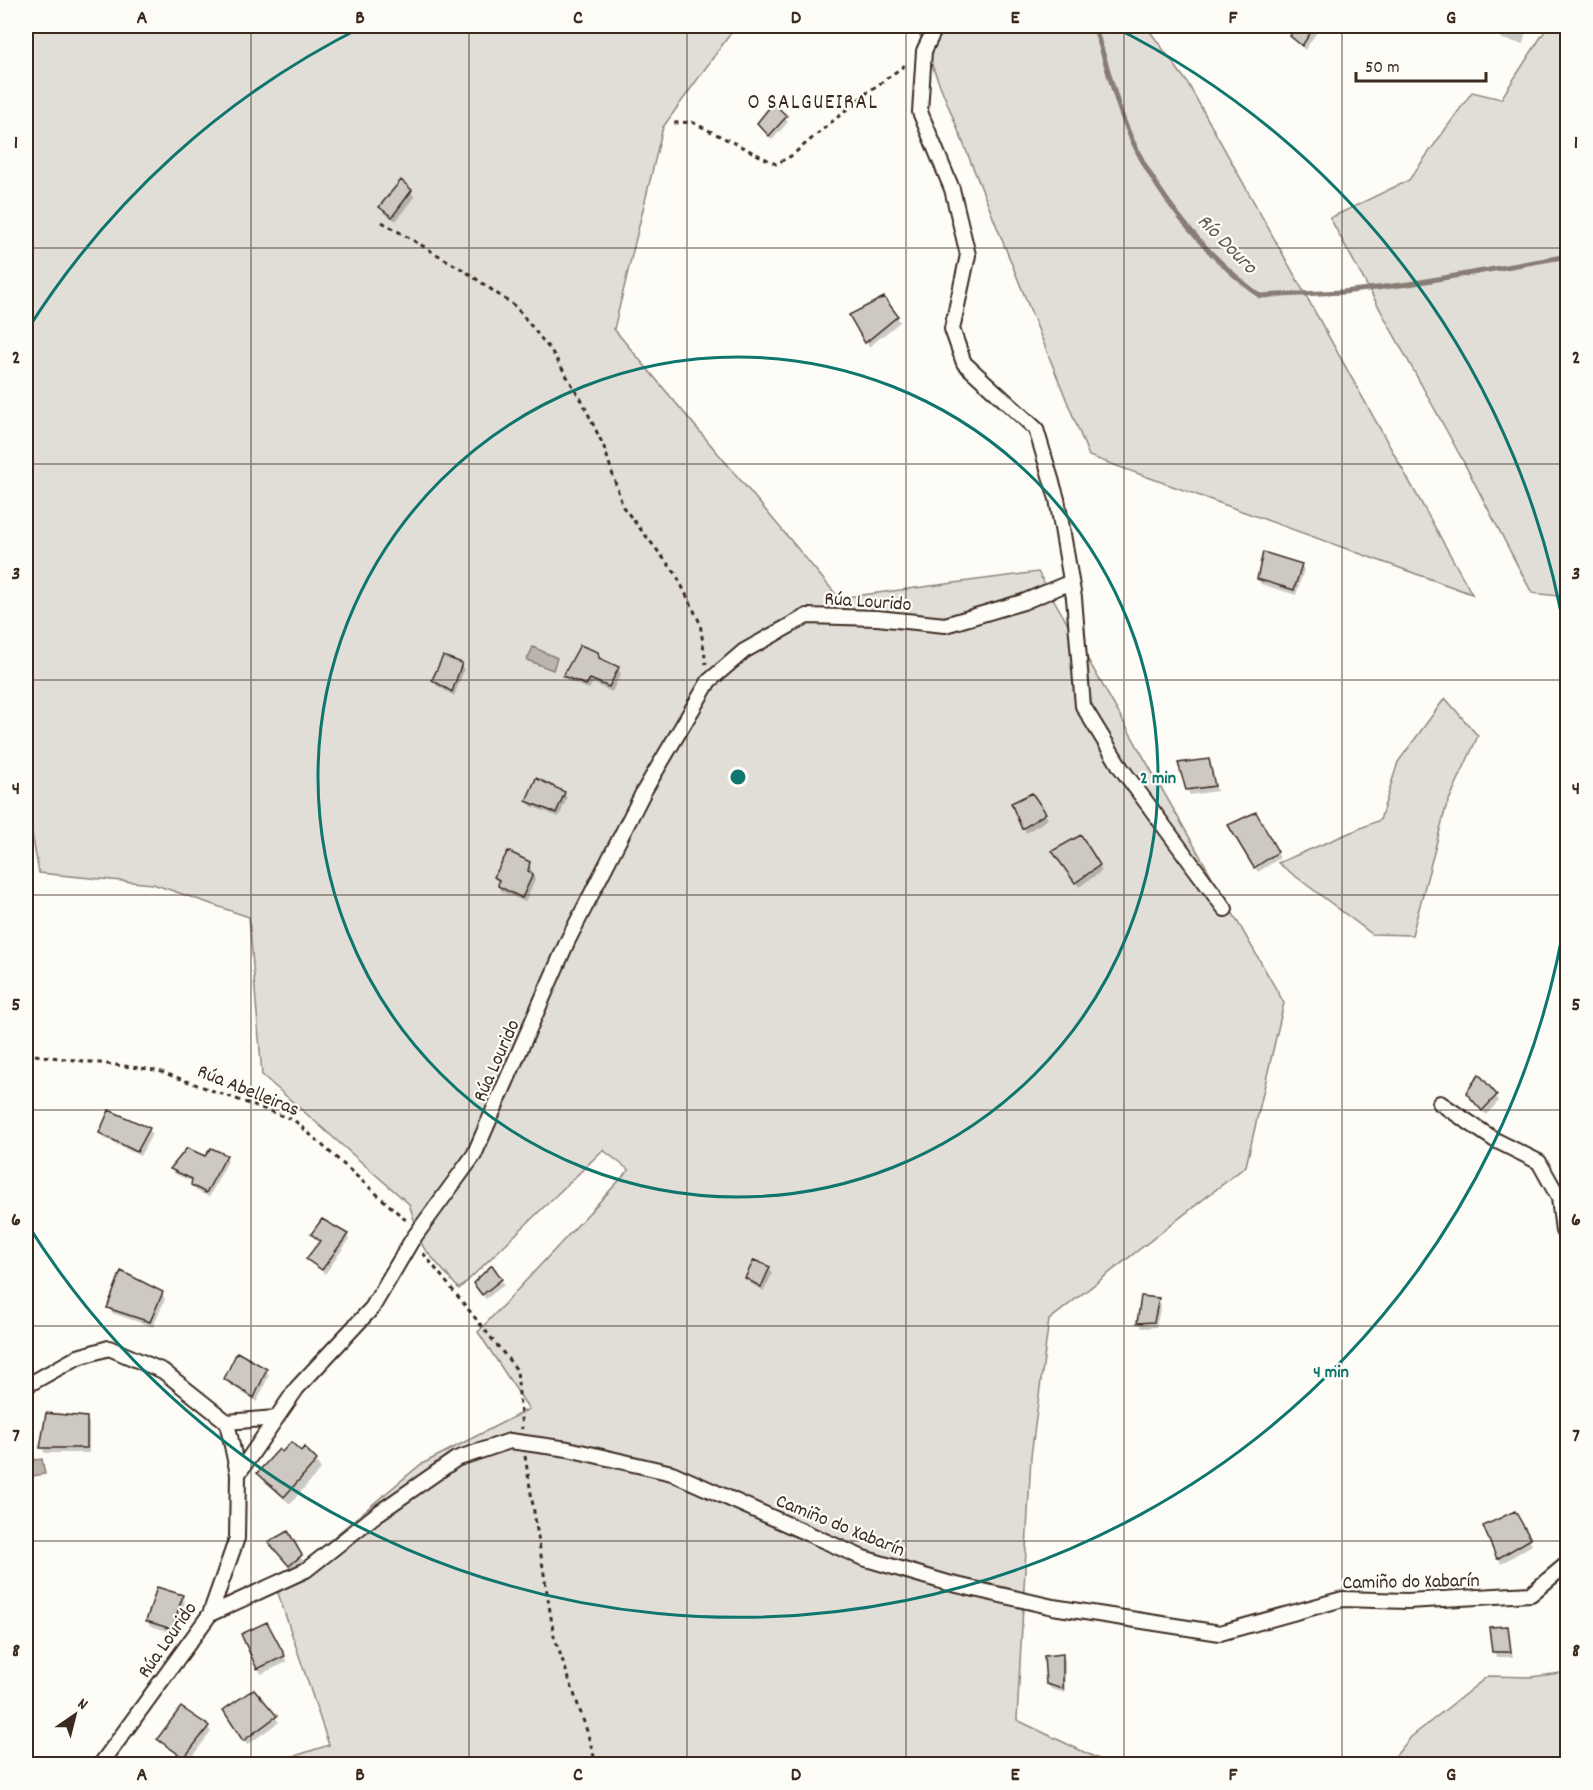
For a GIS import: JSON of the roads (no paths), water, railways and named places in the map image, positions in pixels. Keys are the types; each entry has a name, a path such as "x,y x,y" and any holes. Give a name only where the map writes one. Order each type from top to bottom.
{"street":[{"path":"936,26 924,51 920,112 952,189 968,255 952,329 964,363 1036,429 1057,499 1071,582 1083,706 1121,768 1225,909"},
{"name":"Rúa Lourido","path":"101,1764 210,1614 237,1538 238,1474 297,1388 372,1308 412,1240 474,1155 568,940 644,791 709,681 744,651 807,616 877,618 945,625 1023,602 1071,582"},
{"path":"1440,1103 1495,1140 1539,1162 1559,1198 1563,1231 1568,1238"},
{"path":"26,1386 78,1357 109,1348 163,1371 227,1422 238,1474"},
{"path":"227,1422 276,1418"},
{"name":"Camiño do Xabarín","path":"210,1614 306,1570 377,1514 456,1459 510,1441 568,1449 672,1473 863,1558 948,1583 1053,1607 1220,1633 1343,1599 1407,1601 1531,1594 1568,1563"}],"waterway":[{"name":"Río Douro","path":"1094,26 1121,113 1145,166 1177,214 1196,237 1216,258 1260,296 1343,292 1409,284 1568,256"}],"district":[{"name":"O SALGUEIRAL","path":"813,101"}]}
